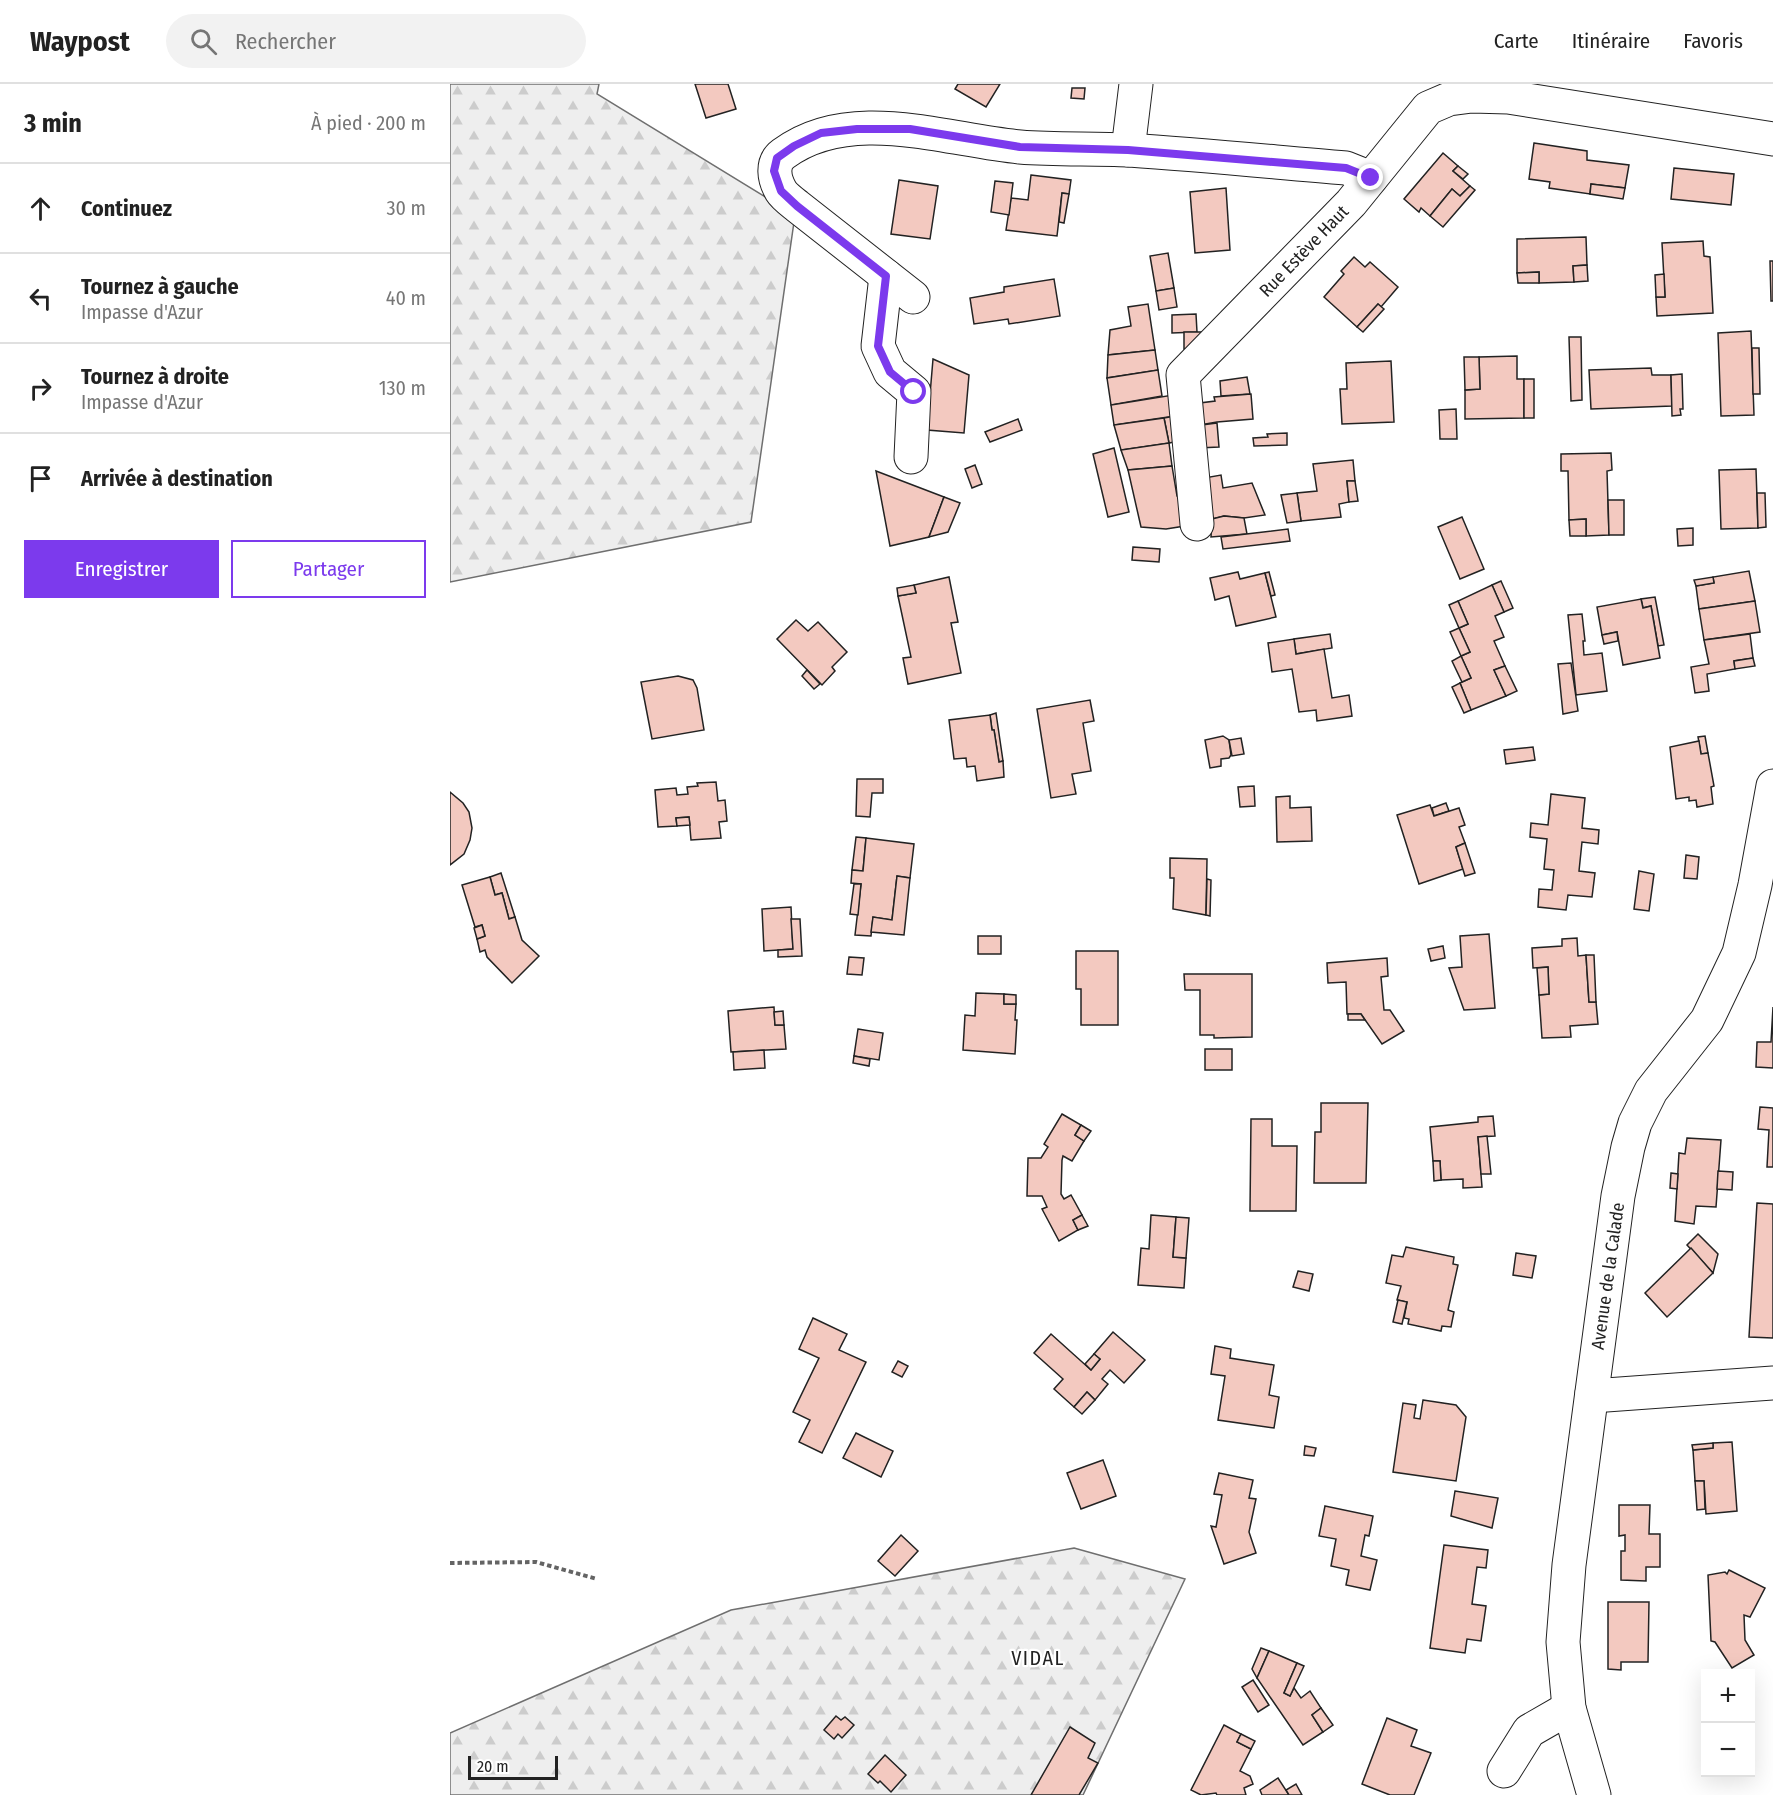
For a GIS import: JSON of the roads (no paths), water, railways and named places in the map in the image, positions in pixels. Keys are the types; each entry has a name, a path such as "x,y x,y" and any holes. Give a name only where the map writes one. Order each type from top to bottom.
{"street":[{"path":"1128,150 1136,84"},
{"name":"Rue Estève Haut","path":"1197,524 1183,375 1351,203 1428,108 1449,99 1472,96 1508,97 1773,140"},
{"path":"913,297 781,191 774,171 777,158 794,146 821,133 857,129 910,129 1020,147 1128,150 1346,168 1371,178"},
{"path":"886,276 878,346 890,372 914,392 911,457"},
{"name":"Avenue de la Calade","path":"1594,1795 1569,1708 1563,1642 1569,1565 1618,1196 1635,1123 1651,1091 1707,1020 1739,952 1755,885 1773,786"},
{"path":"1592,1393 1606,1395 1773,1383"},
{"path":"1504,1771 1528,1731 1569,1708"}],"district":[{"name":"VIDAL","path":"1038,1658"}]}
